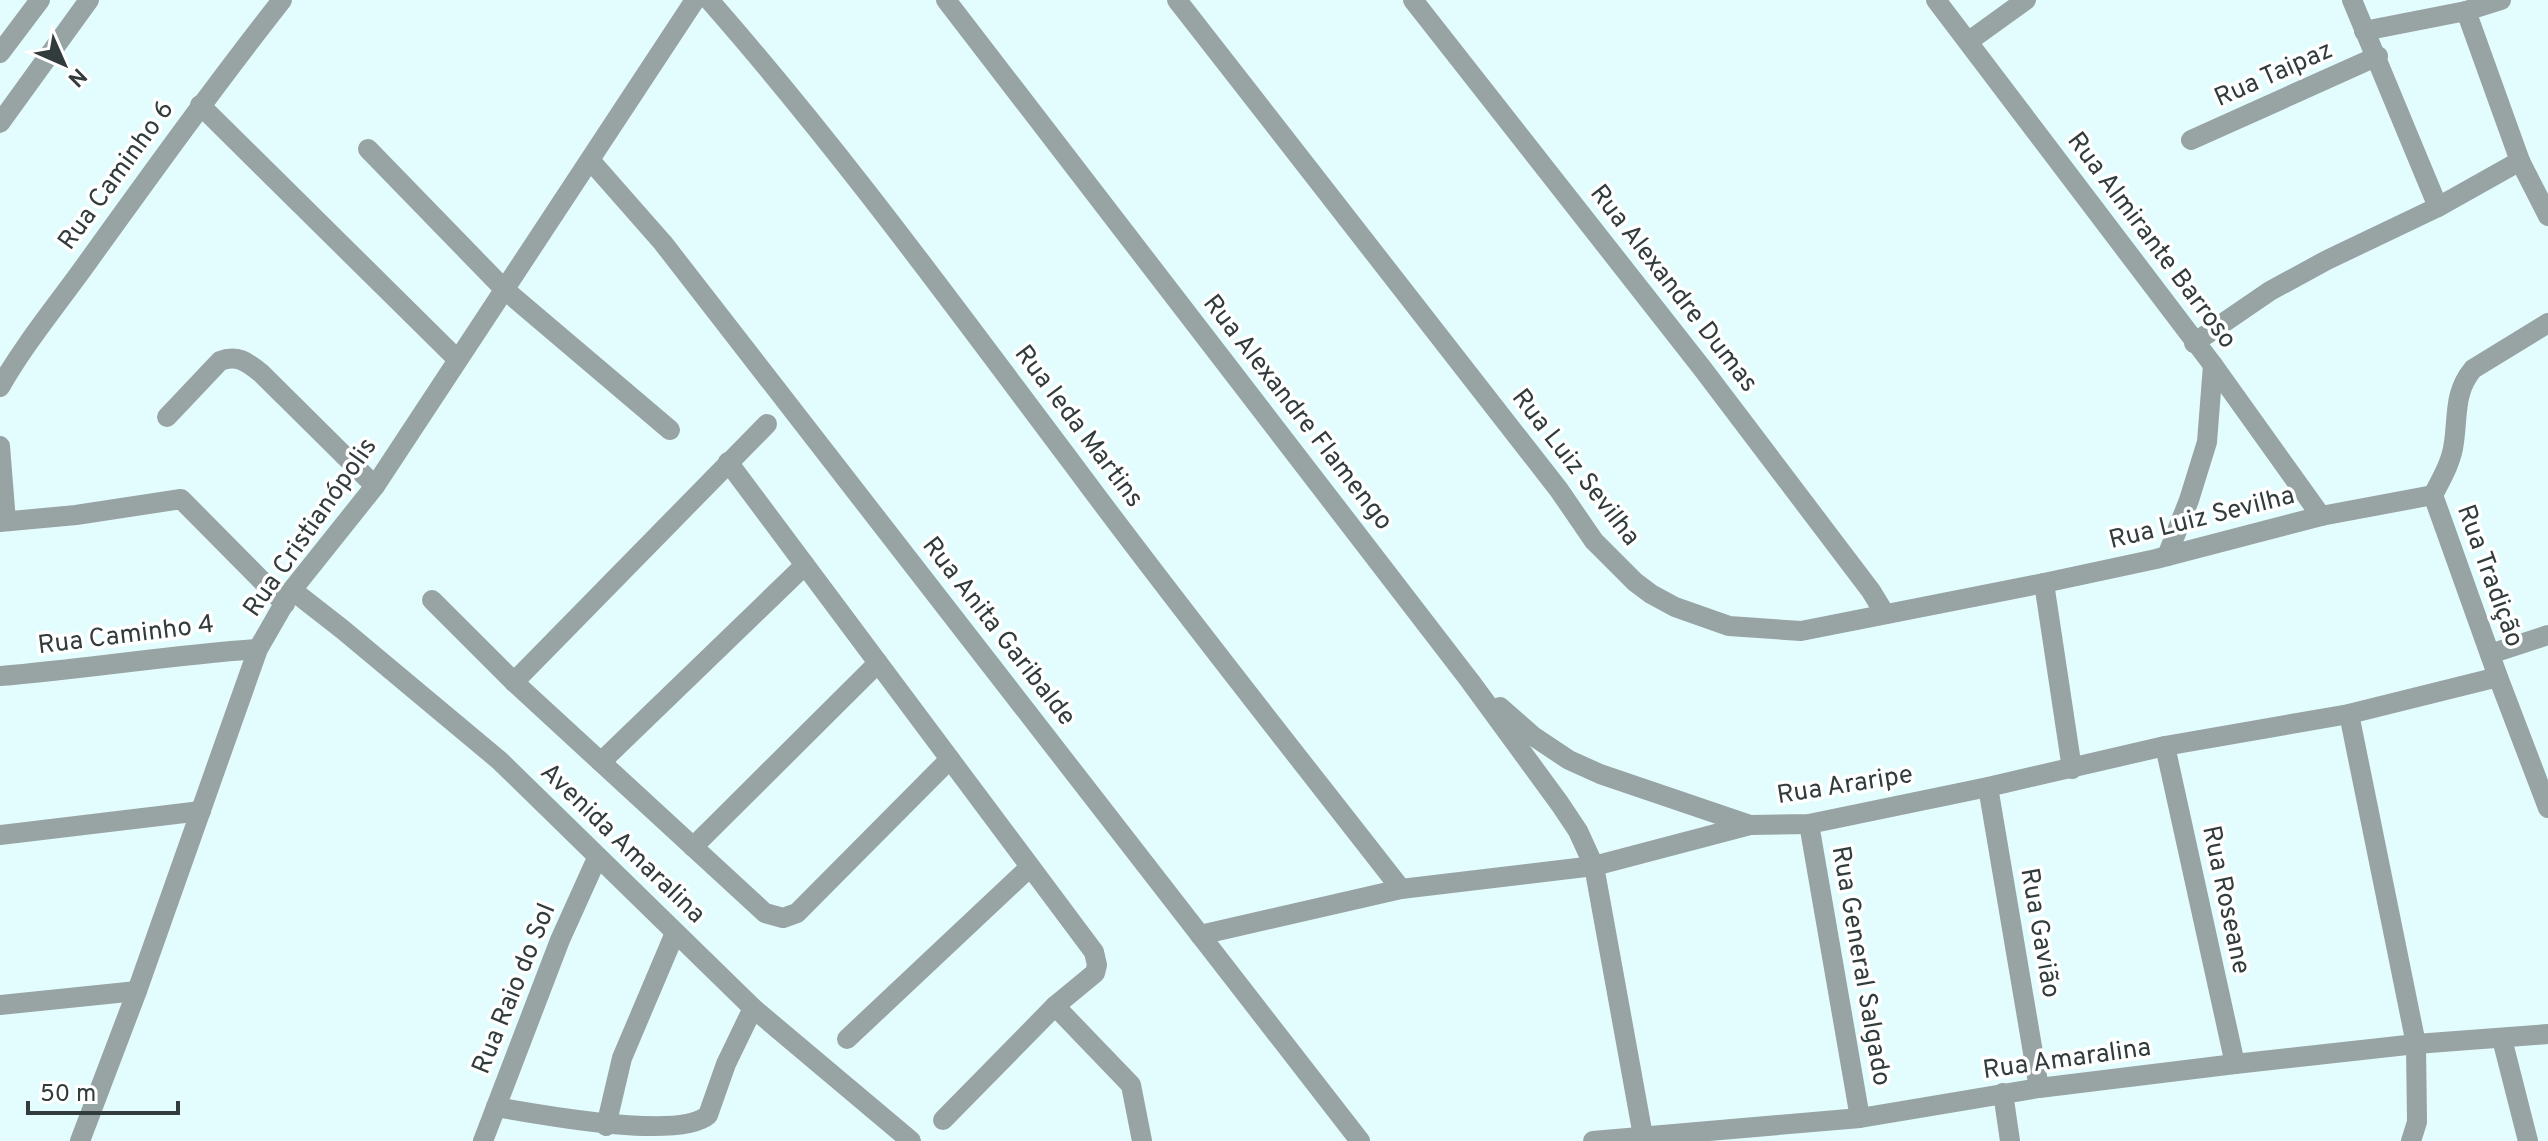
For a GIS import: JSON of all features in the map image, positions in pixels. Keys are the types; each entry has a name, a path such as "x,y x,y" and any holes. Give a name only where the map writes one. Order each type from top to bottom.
{"street":[{"path":"0,53 40,0"},
{"path":"0,123 89,0"},
{"name":"Rua Caminho 6","path":"0,387 22,349 200,105 282,0"},
{"name":"Rua Cristianópolis","path":"80,1141 137,991 258,649 289,597 375,486 695,0"},
{"name":"Rua Ieda Martins","path":"709,0 786,88 911,248 1140,554 1401,889"},
{"name":"Rua Alexandre Flamengo","path":"946,0 1470,681 1578,831 1594,866 1643,1136"},
{"name":"Rua Luiz Sevilha","path":"1177,0 1559,490 1594,541 1635,582 1675,607 1729,626 1801,631 2044,583 2167,556 2321,516 2433,495"},
{"name":"Rua Alexandre Dumas","path":"1413,0 1702,368 1871,591 1885,614"},
{"name":"Rua Almirante Barroso","path":"1936,0 2213,365 2321,516"},
{"path":"1969,41 2026,0"},
{"path":"2352,0 2378,56 2438,207"},
{"path":"2364,31 2466,11 2501,0"},
{"path":"2466,11 2520,161 2547,214"},
{"name":"Rua Taipaz","path":"2191,140 2378,56"},
{"path":"200,105 457,359"},
{"path":"368,149 505,290 670,430"},
{"name":"Rua Anita Garibalde","path":"590,160 663,243 1360,1141"},
{"path":"2194,343 2270,291 2438,207 2520,161"},
{"path":"2433,495 2452,452 2456,401 2465,378 2473,369 2548,323"},
{"path":"167,417 220,361 230,357 242,359 261,373 375,486"},
{"path":"2167,556 2207,442 2213,365"},
{"path":"514,682 767,424"},
{"path":"0,446 3,522"},
{"path":"728,462 1094,952 1095,973 1055,1006 943,1120"},
{"name":"Rua Tradição","path":"2433,495 2548,808"},
{"name":"Avenida Amaralina","path":"3,522 76,515 181,499 289,597 342,629 500,761 753,1008 911,1141"},
{"path":"601,762 805,565"},
{"path":"2044,583 2072,769"},
{"path":"432,600 514,682 765,913 783,918 797,913 950,759"},
{"path":"2490,654 2548,635"},
{"name":"Rua Caminho 4","path":"0,676 82,670 186,654 258,649"},
{"path":"693,847 878,663"},
{"name":"Rua Araripe","path":"1200,935 1401,889 1594,866 1750,825 1809,824 2072,769 2165,746 2349,714 2498,677"},
{"path":"1470,681 1533,736 1569,760 1600,774 1750,825"},
{"path":"2349,714 2416,1044 2417,1122 2411,1141"},
{"name":"Rua Roseane","path":"2165,746 2235,1064"},
{"name":"Rua Gavião","path":"1988,787 2039,1088"},
{"path":"0,835 201,811"},
{"name":"Rua General Salgado","path":"1809,824 1860,1118"},
{"name":"Rua Raio do Sol","path":"483,1141 560,940 597,858"},
{"path":"847,1039 1030,867"},
{"path":"606,1126 622,1058 675,933"},
{"path":"0,1005 137,991"},
{"path":"1055,1006 1131,1085 1142,1141"},
{"path":"496,1107 633,1129 683,1125 702,1120 708,1115 726,1064 753,1008"},
{"name":"Rua Amaralina","path":"1593,1141 1860,1118 2003,1093 2235,1064 2416,1044 2548,1034"},
{"path":"2502,1039 2528,1141"},
{"path":"2003,1093 2010,1141"}]}
